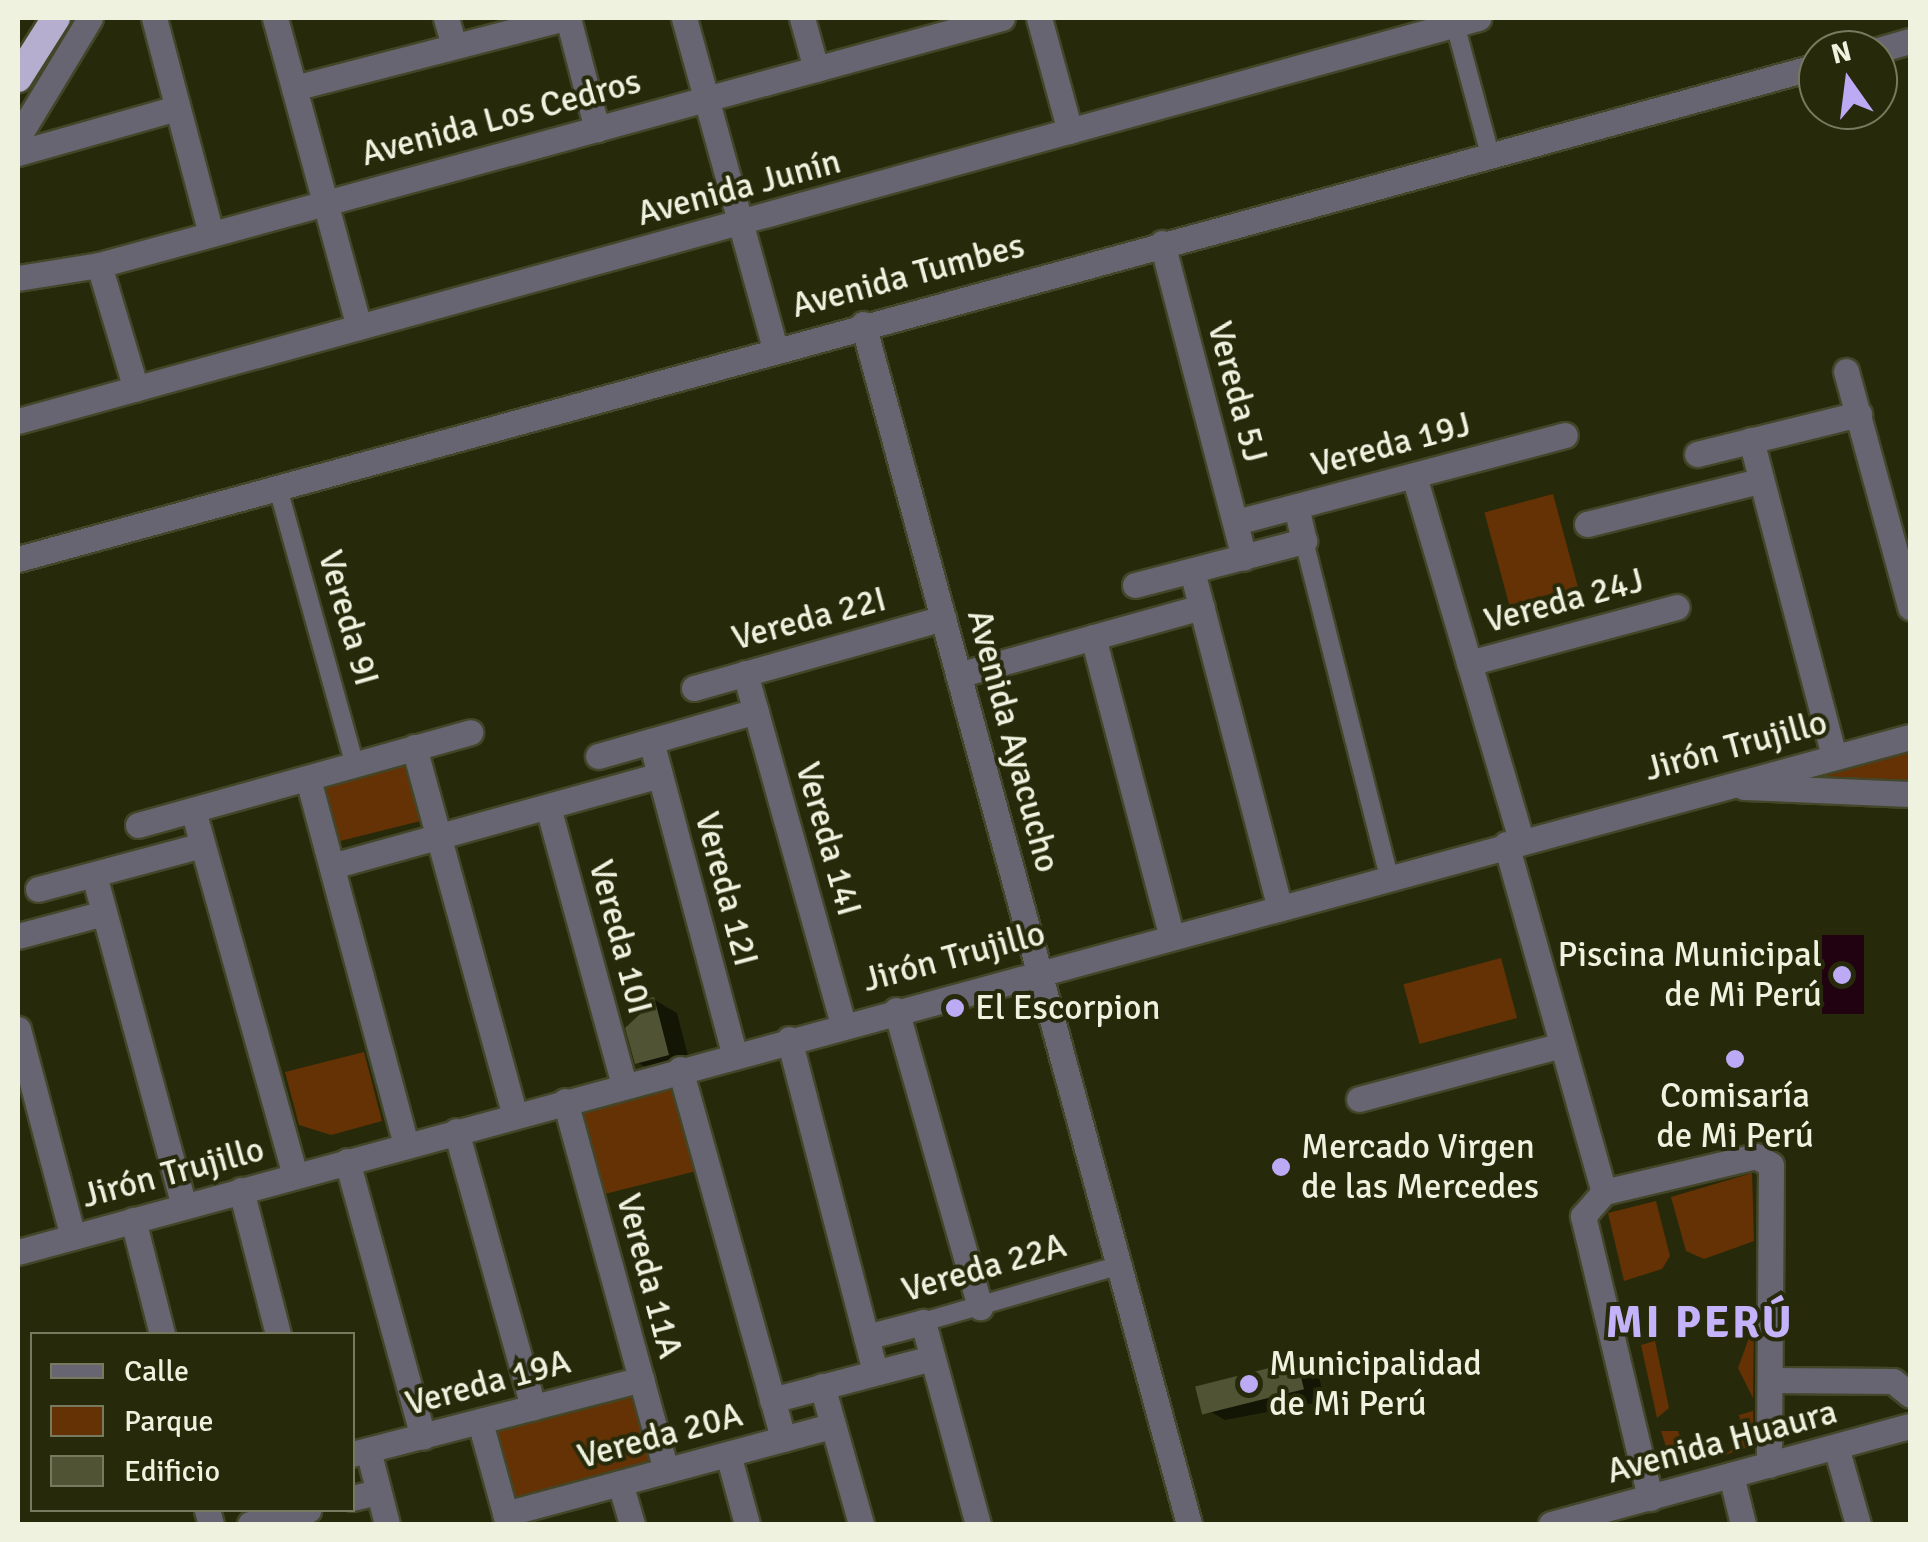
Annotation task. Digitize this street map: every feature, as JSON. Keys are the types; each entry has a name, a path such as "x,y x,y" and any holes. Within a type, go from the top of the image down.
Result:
{"highway":[{"path":"18,78 56,18"}],"street":[{"path":"18,137 90,18"},
{"path":"154,18 211,233"},
{"path":"275,18 359,327"},
{"path":"446,18 454,46"},
{"path":"294,88 567,18 598,128"},
{"path":"684,18 776,348"},
{"path":"802,18 816,69"},
{"name":"Avenida Los Cedros","path":"18,278 100,264 816,69 920,28 1002,18"},
{"path":"1039,18 1070,131"},
{"path":"1462,20 1490,155"},
{"name":"Avenida Junín","path":"18,421 742,224 1462,20"},
{"name":"Avenida Tumbes","path":"18,559 863,324 1798,71"},
{"path":"18,153 178,108"},
{"name":"Vereda 5J","path":"1162,243 1244,558"},
{"path":"100,264 136,389"},
{"name":"Avenida Ayacucho","path":"863,324 1190,1524"},
{"path":"1846,371 1910,606"},
{"path":"1697,454 1859,414"},
{"name":"Vereda 19J","path":"1236,522 1565,435"},
{"path":"1750,440 1834,757"},
{"path":"1414,476 1470,663 1562,1045 1604,1192"},
{"path":"1587,524 1760,481"},
{"name":"Vereda 9I","path":"278,488 355,765"},
{"path":"1296,506 1389,876"},
{"path":"1135,586 1304,541"},
{"path":"1192,570 1279,905"},
{"path":"958,675 1202,607"},
{"name":"Vereda 24J","path":"1470,663 1677,607"},
{"name":"Vereda 22I","path":"694,688 943,618"},
{"path":"1093,637 1171,934"},
{"name":"Vereda 14I","path":"745,673 843,1024"},
{"path":"598,756 756,711"},
{"path":"138,824 470,732"},
{"name":"Jirón Trujillo","path":"18,1252 1171,934 1910,737"},
{"name":"Vereda 12I","path":"651,741 734,1054"},
{"path":"414,747 515,1115"},
{"path":"332,866 660,775"},
{"path":"308,779 406,1145"},
{"path":"1724,785 1910,794"},
{"name":"Vereda 10I","path":"548,807 624,1085"},
{"path":"193,810 294,1176"},
{"path":"38,889 202,845"},
{"path":"94,874 184,1206"},
{"path":"18,936 104,913"},
{"path":"896,1010 980,1307"},
{"path":"18,1029 73,1237"},
{"path":"789,1039 875,1372"},
{"path":"1359,1099 1562,1045"},
{"path":"680,1069 783,1439"},
{"name":"Vereda 11A","path":"565,1101 666,1470"},
{"path":"456,1131 533,1407"},
{"path":"1650,1498 1583,1216 1604,1192 1756,1156 1768,1160 1772,1380 1768,1465"},
{"path":"347,1161 423,1437"},
{"path":"241,1190 277,1332"},
{"path":"132,1220 161,1332"},
{"name":"Vereda 22A","path":"866,1337 1120,1266"},
{"path":"923,1322 978,1524"},
{"path":"772,1400 932,1358"},
{"name":"Vereda 19A","path":"360,1452 642,1380"},
{"path":"1772,1380 1894,1381 1910,1396"},
{"path":"822,1386 860,1524"},
{"path":"480,1422 506,1519"},
{"name":"Vereda 20A","path":"506,1519 620,1483 832,1426"},
{"name":"Avenida Huaura","path":"1552,1524 1623,1515 1650,1498 1910,1426"},
{"path":"1836,1446 1858,1524"},
{"path":"360,1452 387,1524"},
{"path":"728,1454 746,1524"},
{"path":"1730,1476 1744,1524"},
{"path":"620,1483 632,1524"},
{"path":"355,1497 378,1492"},
{"path":"261,1523 301,1512"}],"green space":[{"path":"1553,494 1578,587 1509,605 1484,512"},
{"path":"1910,741 1910,784 1797,782 1797,771"},
{"path":"413,757 428,819 336,842 321,780"},
{"path":"1501,958 1517,1018 1419,1044 1403,984"},
{"path":"364,1052 382,1121 331,1135 299,1125 285,1072"},
{"path":"677,1076 700,1170 593,1197 569,1103"},
{"path":"1752,1173 1754,1241 1704,1259 1686,1251 1671,1197"},
{"path":"1656,1201 1670,1256 1662,1269 1624,1281 1608,1213"},
{"path":"1754,1324 1753,1398 1738,1368"},
{"path":"1655,1341 1669,1408 1657,1418 1641,1345"},
{"path":"637,1386 658,1469 507,1507 487,1423"},
{"path":"1753,1411 1754,1445 1725,1455 1744,1439 1739,1415"},
{"path":"1661,1431 1678,1431 1689,1465 1673,1468"}],"shaded area":[{"name":"Piscina Municipal de Mi Perú","path":"1822,935 1864,935 1864,1014 1822,1014"}],"building":[{"path":"654,997 669,1055 635,1064 625,1028 640,1014 637,1001"},
{"name":"Municipalidad de Mi Perú","path":"1297,1361 1304,1389 1202,1415 1195,1386"}],"place":[{"name":"Piscina Municipal de Mi Perú","path":"1842,975"},
{"name":"El Escorpion","path":"955,1008"},
{"name":"Comisaría de Mi Perú","path":"1735,1059"},
{"name":"Mercado Virgen de las Mercedes","path":"1281,1167"},
{"name":"Municipalidad de Mi Perú","path":"1249,1384"}],"district":[{"name":"MI PERÚ","path":"1700,1323"}]}
